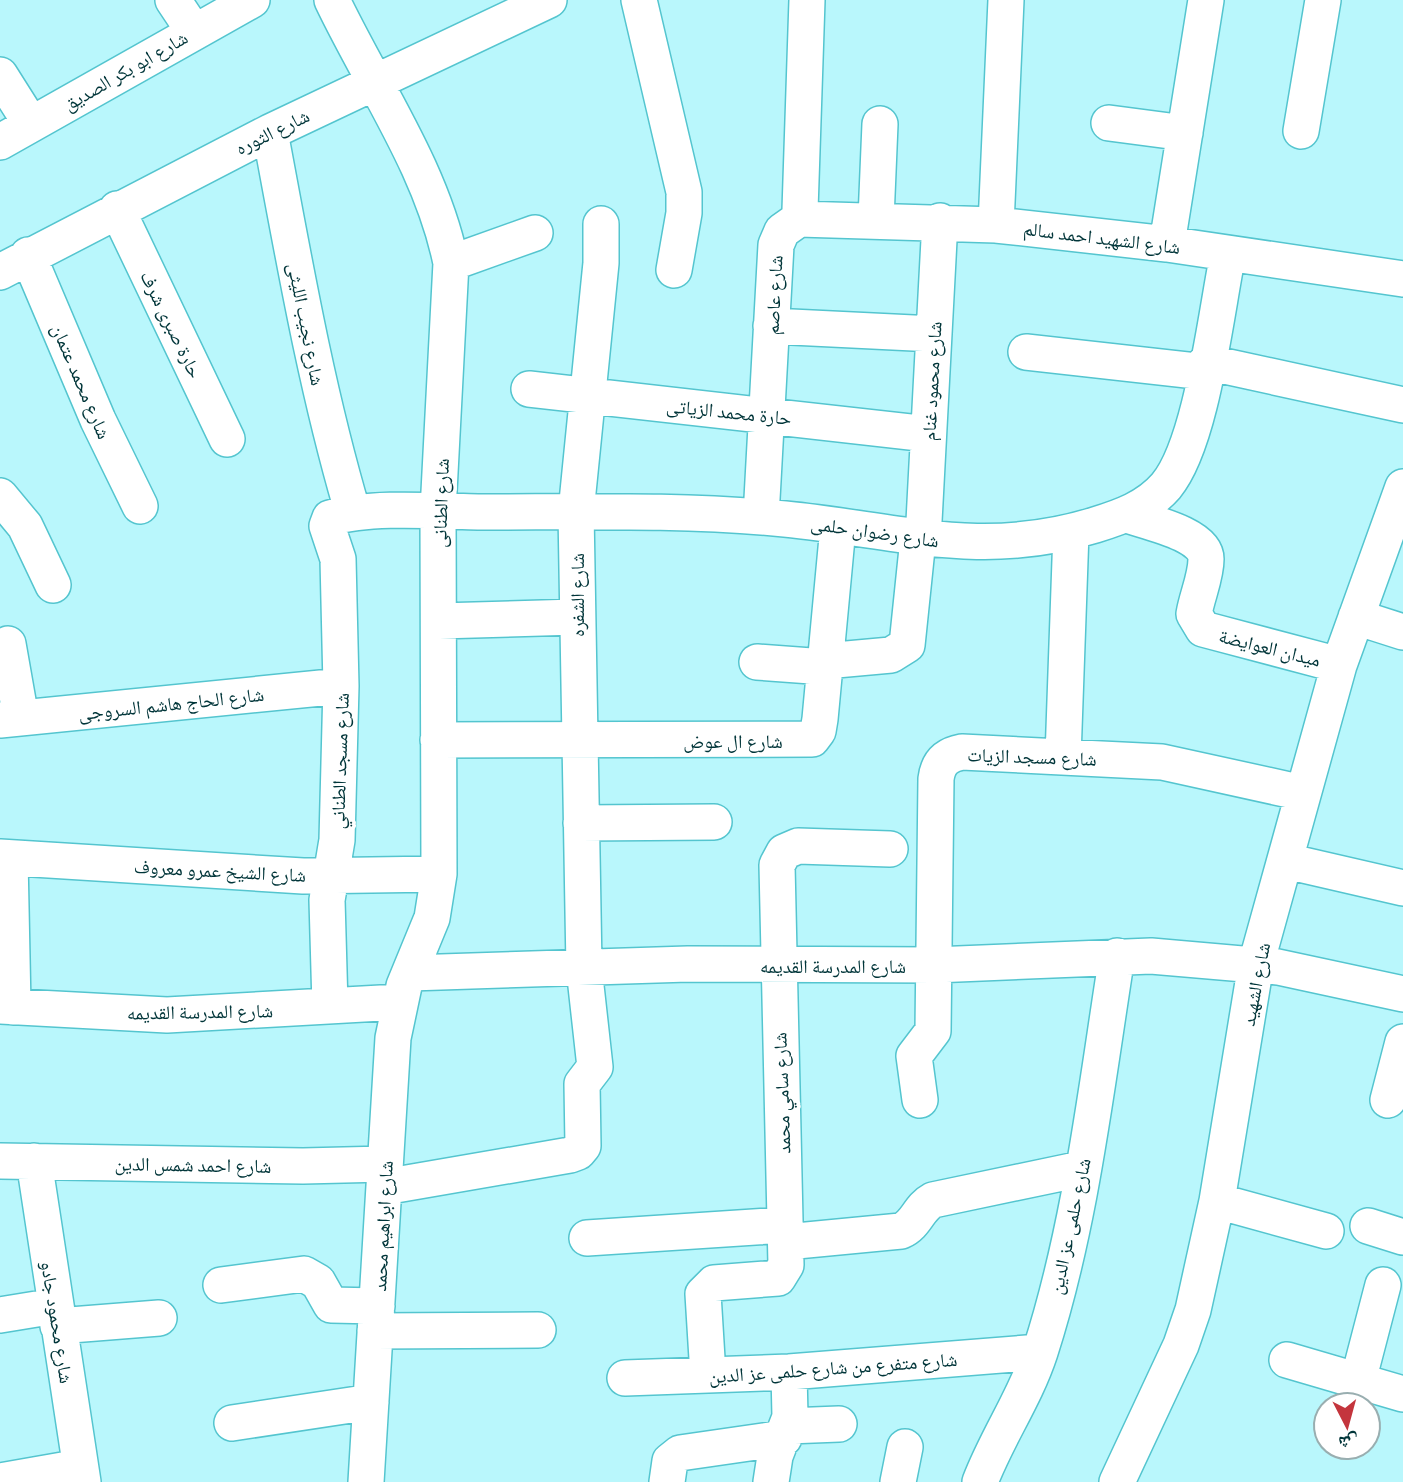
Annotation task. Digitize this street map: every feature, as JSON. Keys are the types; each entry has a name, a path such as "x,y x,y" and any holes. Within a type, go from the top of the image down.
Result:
{"street":[{"path":"173,0 193,30"},
{"name":"شارع ابو بكر الصديق","path":"0,142 193,30 252,0"},
{"name":"شارع الطنانى","path":"332,0 429,189 443,225 451,263 438,511 439,874 429,929 405,987"},
{"name":"شارع الثوره","path":"14,264 270,132 549,0"},
{"path":"639,0 684,192 684,213 674,270"},
{"path":"799,219 807,0"},
{"path":"996,225 1006,0"},
{"path":"1167,244 1206,0"},
{"path":"1301,131 1323,0"},
{"path":"0,75 31,124"},
{"path":"1109,123 1185,133"},
{"path":"876,219 880,124"},
{"name":"شارع نجيب الليثى","path":"270,132 329,429 342,516"},
{"name":"حارة صبرى شرف","path":"117,209 227,439"},
{"name":"شارع الشهيد احمد سالم","path":"799,219 876,219 996,225 1167,244 1403,279"},
{"name":"شارع عاصم","path":"761,517 778,237 799,219"},
{"name":"شارع محمود غنام","path":"825,664 891,655 908,645 920,540 940,221"},
{"name":"شارع الشفره","path":"584,968 576,512 601,263 601,224"},
{"path":"451,263 535,233"},
{"name":"شارع رضوان حلمى","path":"342,516 438,511 761,517 920,540 988,543 1044,539 1071,533 1127,515 1165,487 1178,468 1195,421 1228,254"},
{"name":"شارع محمد عتمان","path":"14,264 98,420 140,506"},
{"path":"771,326 934,334"},
{"path":"1026,352 1205,367 1403,405"},
{"name":"حارة محمد الزياتى","path":"529,389 928,433"},
{"name":"شارع الشهيد","path":"1117,1482 1189,1321 1205,1263 1217,1201 1256,964 1339,665 1403,486"},
{"path":"0,496 25,526 54,585"},
{"name":"ميدان العوايضة","path":"1127,515 1192,538 1202,546 1206,560 1194,614 1203,629 1339,665"},
{"name":"شارع مسجد الطناني","path":"330,1006 326,928 329,876 337,841 341,686 338,559 327,526 342,516"},
{"name":"شارع ال عوض","path":"438,740 812,739 818,731 820,719 838,527"},
{"path":"1063,757 1071,533"},
{"path":"439,621 576,617"},
{"path":"1356,617 1403,632"},
{"path":"8,644 10,719"},
{"path":"757,662 825,664"},
{"name":"شارع الحاج هاشم السروجى","path":"10,719 341,686"},
{"name":"شارع مسجد الزيات","path":"920,1100 914,1056 918,1047 929,1040 933,1031 936,779 940,764 962,752 1178,764 1303,793"},
{"path":"581,823 714,822"},
{"name":"شارع سامي محمد","path":"708,1375 703,1294 707,1287 714,1283 778,1278 786,1265 776,872 784,852 798,846 890,849"},
{"path":"5,857 7,1006"},
{"name":"شارع الشيخ عمرو معروف","path":"5,857 329,876 439,874"},
{"path":"1286,861 1403,888"},
{"name":"شارع المدرسة القديمه","path":"7,1006 167,1015 330,1006 405,987 584,968 777,964 934,965 1117,956 1185,957 1400,983"},
{"name":"شارع حلمى عز الدين","path":"980,1482 1000,1434 1026,1390 1040,1352 1071,1230 1117,956"},
{"name":"شارع احمد شمس الدين","path":"0,1161 303,1166 385,1176 578,1152 584,1143 582,1084 595,1067 584,968"},
{"name":"شارع ابراهيم محمد","path":"366,1482 393,1038 405,987"},
{"path":"1388,1100 1403,1042"},
{"name":"شارع محمود جادو","path":"34,1161 81,1475"},
{"path":"587,1238 901,1231 914,1223 920,1210 933,1200 1081,1169"},
{"path":"1217,1201 1326,1231"},
{"path":"1368,1226 1403,1237"},
{"path":"220,1285 304,1274 318,1282 331,1305 376,1319 538,1330"},
{"path":"1358,1381 1383,1284"},
{"path":"0,1315 159,1318"},
{"name":"شارع متفرع من شارع حلمى عز الدين","path":"625,1378 789,1372 1040,1352"},
{"path":"1287,1360 1403,1394"},
{"path":"771,1482 775,1456 786,1432 789,1372"},
{"path":"232,1423 371,1402"},
{"path":"667,1482 670,1461 680,1453 839,1424"},
{"path":"898,1482 905,1447"},
{"path":"0,1480 81,1475"}]}
